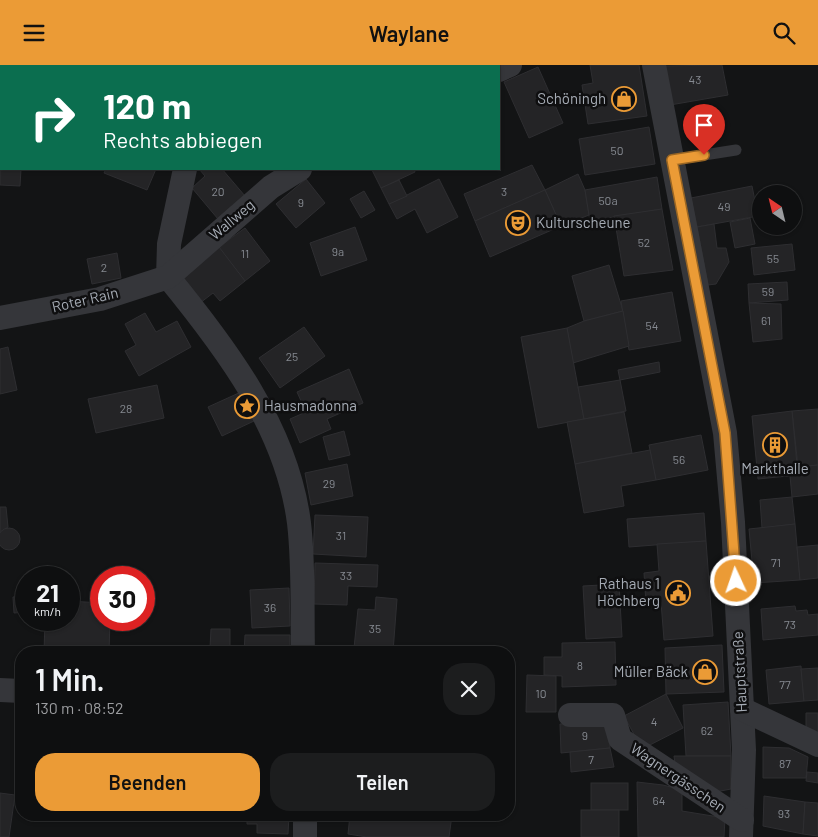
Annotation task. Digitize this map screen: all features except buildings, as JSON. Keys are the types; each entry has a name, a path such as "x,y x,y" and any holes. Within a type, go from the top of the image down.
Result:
{"street":[{"name":"Hauptstraße","path":"654,65 725,433 733,522 744,750 742,829"},
{"path":"185,170 169,244 168,277 212,331 247,383 278,444 293,490 299,524 303,646"},
{"name":"Wallweg","path":"168,277 271,187 298,170"},
{"name":"Roter Rain","path":"0,318 100,299 168,277"},
{"path":"0,691 15,691"},
{"path":"742,709 818,745"},
{"name":"Wagnergässchen","path":"570,715 614,715 620,739 742,829"},
{"path":"305,821 305,837"}],"lane":[{"path":"672,160 736,150"}],"place":[{"name":"Schöningh","path":"624,99"},
{"name":"Kulturscheune","path":"518,223"},
{"name":"Hausmadonna","path":"247,406"},
{"name":"Markthalle","path":"775,445"},
{"name":"Rathaus 1 Höchberg","path":"678,593"},
{"name":"Müller Bäck","path":"705,672"}],"route":[{"path":"704,155 672,160 725,433 731,490 736,581"}]}
